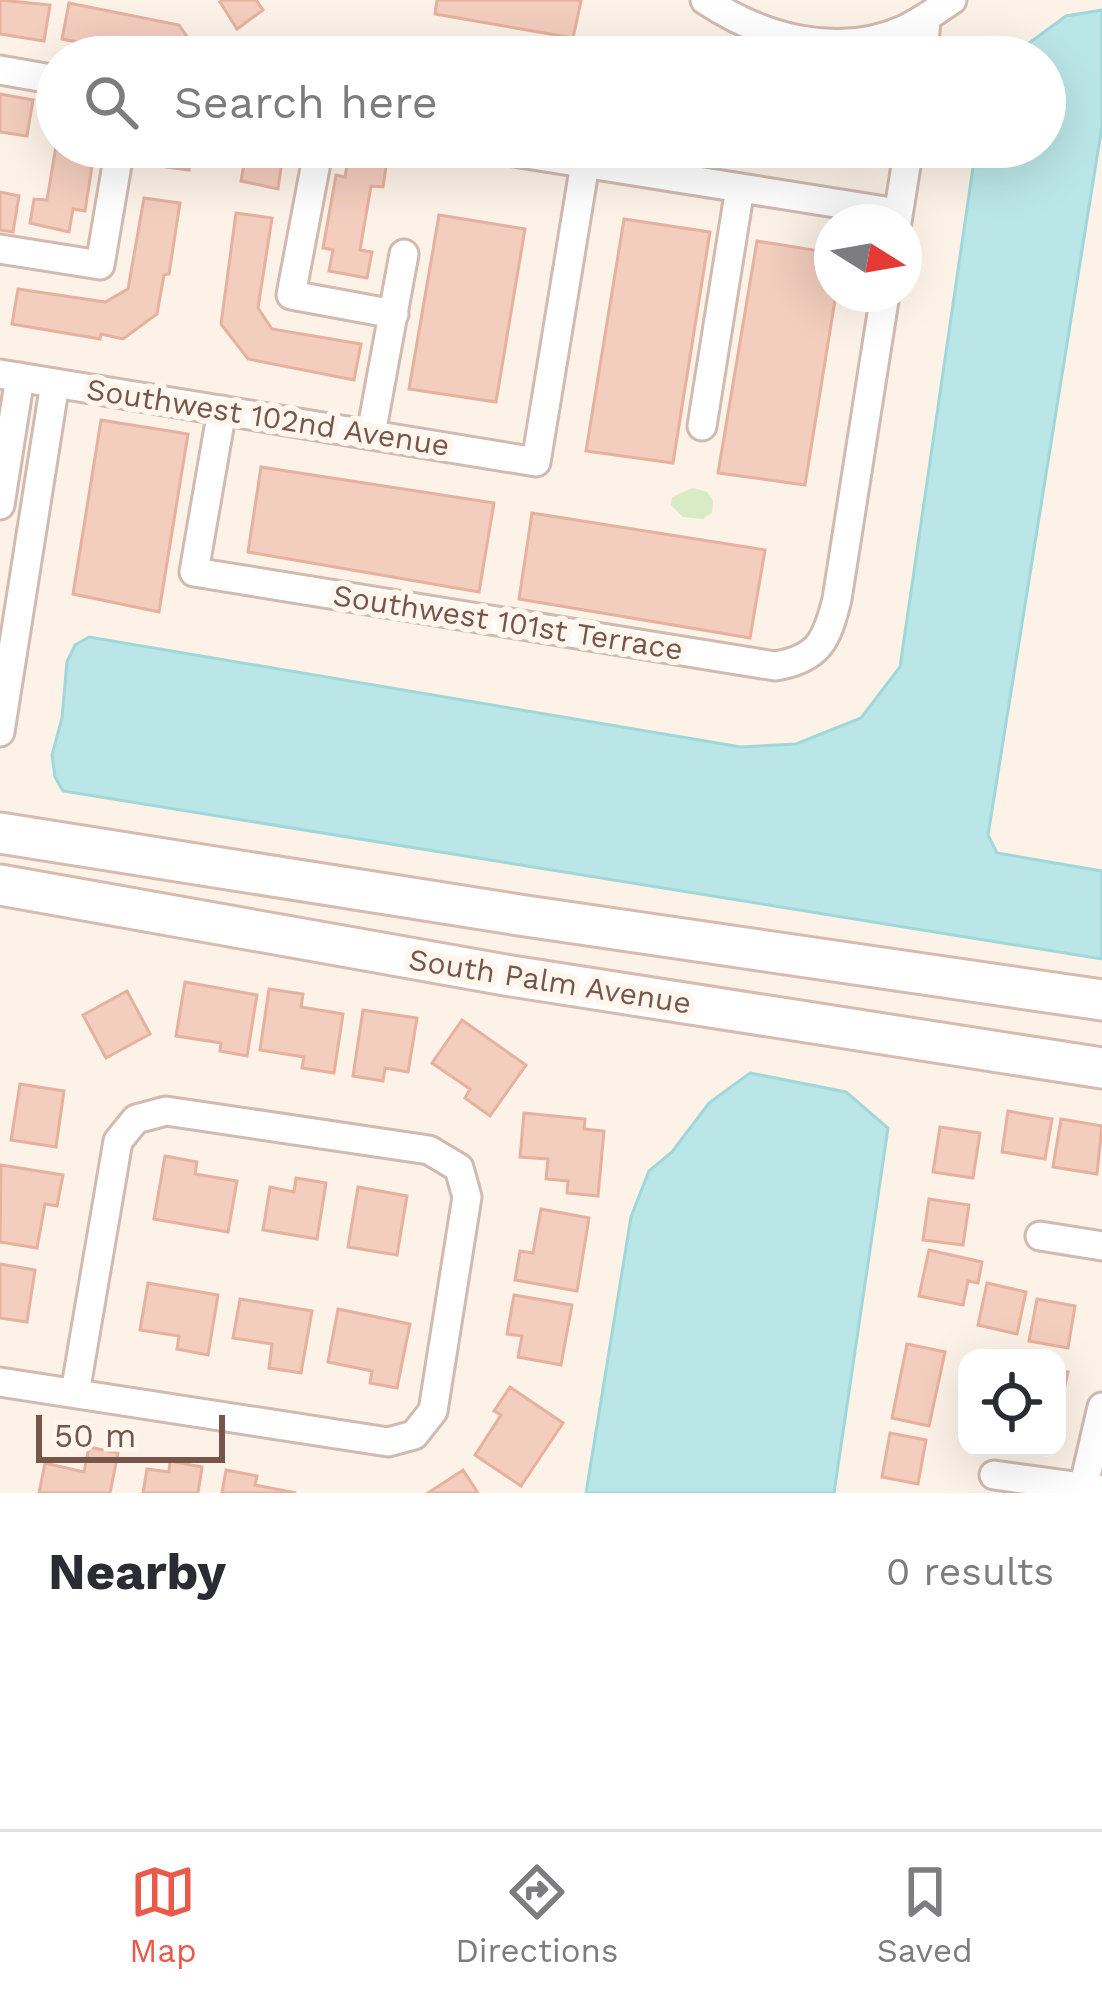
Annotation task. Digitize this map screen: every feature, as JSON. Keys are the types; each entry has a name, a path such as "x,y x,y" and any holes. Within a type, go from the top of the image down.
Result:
{"main road":[{"name":"South Palm Avenue","path":"0,833 1102,1000"},
{"name":"South Palm Avenue","path":"0,885 511,976 1102,1068"}],"street":[{"path":"705,0 778,36"},
{"path":"884,36 926,19 952,0"},
{"path":"925,36 926,19"},
{"path":"0,70 36,76"},
{"path":"0,249 100,265 116,168"},
{"path":"315,168 291,296 394,314"},
{"name":"Southwest 102nd Avenue","path":"10,375 536,462 584,168"},
{"path":"611,168 824,204"},
{"path":"899,204 905,168"},
{"path":"702,426 740,188"},
{"path":"371,434 404,254"},
{"name":"Southwest 101st Terrace","path":"222,410 194,572 775,666 800,662 818,649 830,628 882,312"},
{"path":"0,505 8,457 10,375"},
{"path":"0,732 12,580 42,462 55,382"},
{"path":"8,457 42,462"},
{"path":"0,1382 388,1442 414,1435 434,1411 467,1197 459,1168 429,1150 166,1111 136,1119 118,1141 75,1393"},
{"path":"1040,1236 1102,1246"},
{"path":"994,1475 1089,1490 1102,1407"}],"green space":[{"path":"693,488 707,492 713,501 712,513 703,519 683,517 671,505 672,497"}],"water":[{"path":"1102,10 1102,126 988,835 997,853 1102,871 1102,959 63,791 52,755 62,718 67,662 75,645 89,637 741,747 796,744 861,718 900,667 973,168 1066,168 1066,36 1039,36 1066,16"},
{"path":"750,1073 846,1092 888,1128 834,1493 586,1493 631,1217 649,1171 672,1152 709,1103"}],"building":[{"path":"0,0 50,5 45,36 36,40 0,34"},
{"path":"223,0 256,0 263,10 237,29"},
{"path":"437,0 581,1 573,36 435,14"},
{"path":"69,3 179,25 187,36 63,36"},
{"path":"0,94 33,100 27,136 0,132"},
{"path":"52,168 92,168 85,211 73,209 69,232 30,223 34,199 47,200"},
{"path":"243,168 281,168 278,189 241,181"},
{"path":"347,168 386,168 383,187 371,186 360,250 372,252 367,278 329,271 333,250 323,248 336,175 345,177"},
{"path":"0,192 19,196 13,232 0,230"},
{"path":"144,198 180,203 169,274 164,275 157,314 123,339 12,324 18,289 105,302 128,289"},
{"path":"236,213 272,218 258,308 272,329 361,344 354,380 248,359 221,324"},
{"path":"439,215 525,229 496,402 409,389"},
{"path":"624,219 710,232 673,463 586,451"},
{"path":"757,241 814,250 814,312 833,312 805,485 718,473"},
{"path":"101,420 188,434 159,612 73,594"},
{"path":"261,467 494,503 479,592 248,552"},
{"path":"532,513 765,550 750,638 519,599"},
{"path":"185,982 257,995 247,1056 220,1051 221,1043 176,1036"},
{"path":"269,989 303,994 301,1007 343,1014 334,1073 302,1068 304,1057 260,1050"},
{"path":"127,991 150,1034 106,1058 83,1015"},
{"path":"363,1010 417,1018 408,1072 385,1068 383,1081 353,1076"},
{"path":"462,1020 526,1065 490,1116 465,1098 470,1089 432,1063"},
{"path":"20,1084 64,1091 56,1147 11,1140"},
{"path":"1008,1111 1052,1119 1045,1159 1002,1152"},
{"path":"524,1113 585,1119 584,1129 604,1131 598,1196 567,1193 568,1181 546,1179 548,1159 520,1157"},
{"path":"1061,1119 1102,1126 1097,1174 1053,1167"},
{"path":"940,1127 980,1133 973,1178 933,1172"},
{"path":"165,1156 197,1162 195,1174 237,1181 228,1232 154,1219"},
{"path":"1,1165 63,1175 57,1206 45,1204 37,1248 0,1242"},
{"path":"296,1178 326,1183 317,1239 263,1230 270,1187 294,1192"},
{"path":"358,1187 407,1196 397,1255 348,1247"},
{"path":"929,1199 969,1205 963,1245 923,1240"},
{"path":"541,1209 589,1218 577,1291 515,1280 520,1251 533,1253"},
{"path":"929,1250 982,1262 978,1283 968,1281 963,1305 919,1296"},
{"path":"0,1264 35,1270 27,1322 0,1318"},
{"path":"148,1283 218,1295 208,1355 177,1349 179,1336 140,1330"},
{"path":"987,1283 1026,1292 1017,1334 978,1325"},
{"path":"514,1295 572,1305 561,1365 518,1357 522,1336 507,1334"},
{"path":"240,1299 312,1311 301,1373 269,1368 272,1344 233,1338"},
{"path":"1037,1299 1075,1306 1068,1348 1029,1341"},
{"path":"338,1309 410,1324 397,1388 370,1383 372,1371 328,1362"},
{"path":"907,1344 945,1352 929,1426 892,1418"},
{"path":"510,1387 563,1423 521,1486 475,1455 501,1415 494,1411"},
{"path":"890,1433 926,1440 918,1484 882,1477"},
{"path":"89,1447 118,1453 110,1493 39,1493 45,1463 84,1472"},
{"path":"170,1461 202,1467 198,1493 143,1493 147,1469 169,1472"},
{"path":"226,1470 257,1476 255,1485 296,1493 222,1493"},
{"path":"463,1470 478,1493 428,1493"}]}
